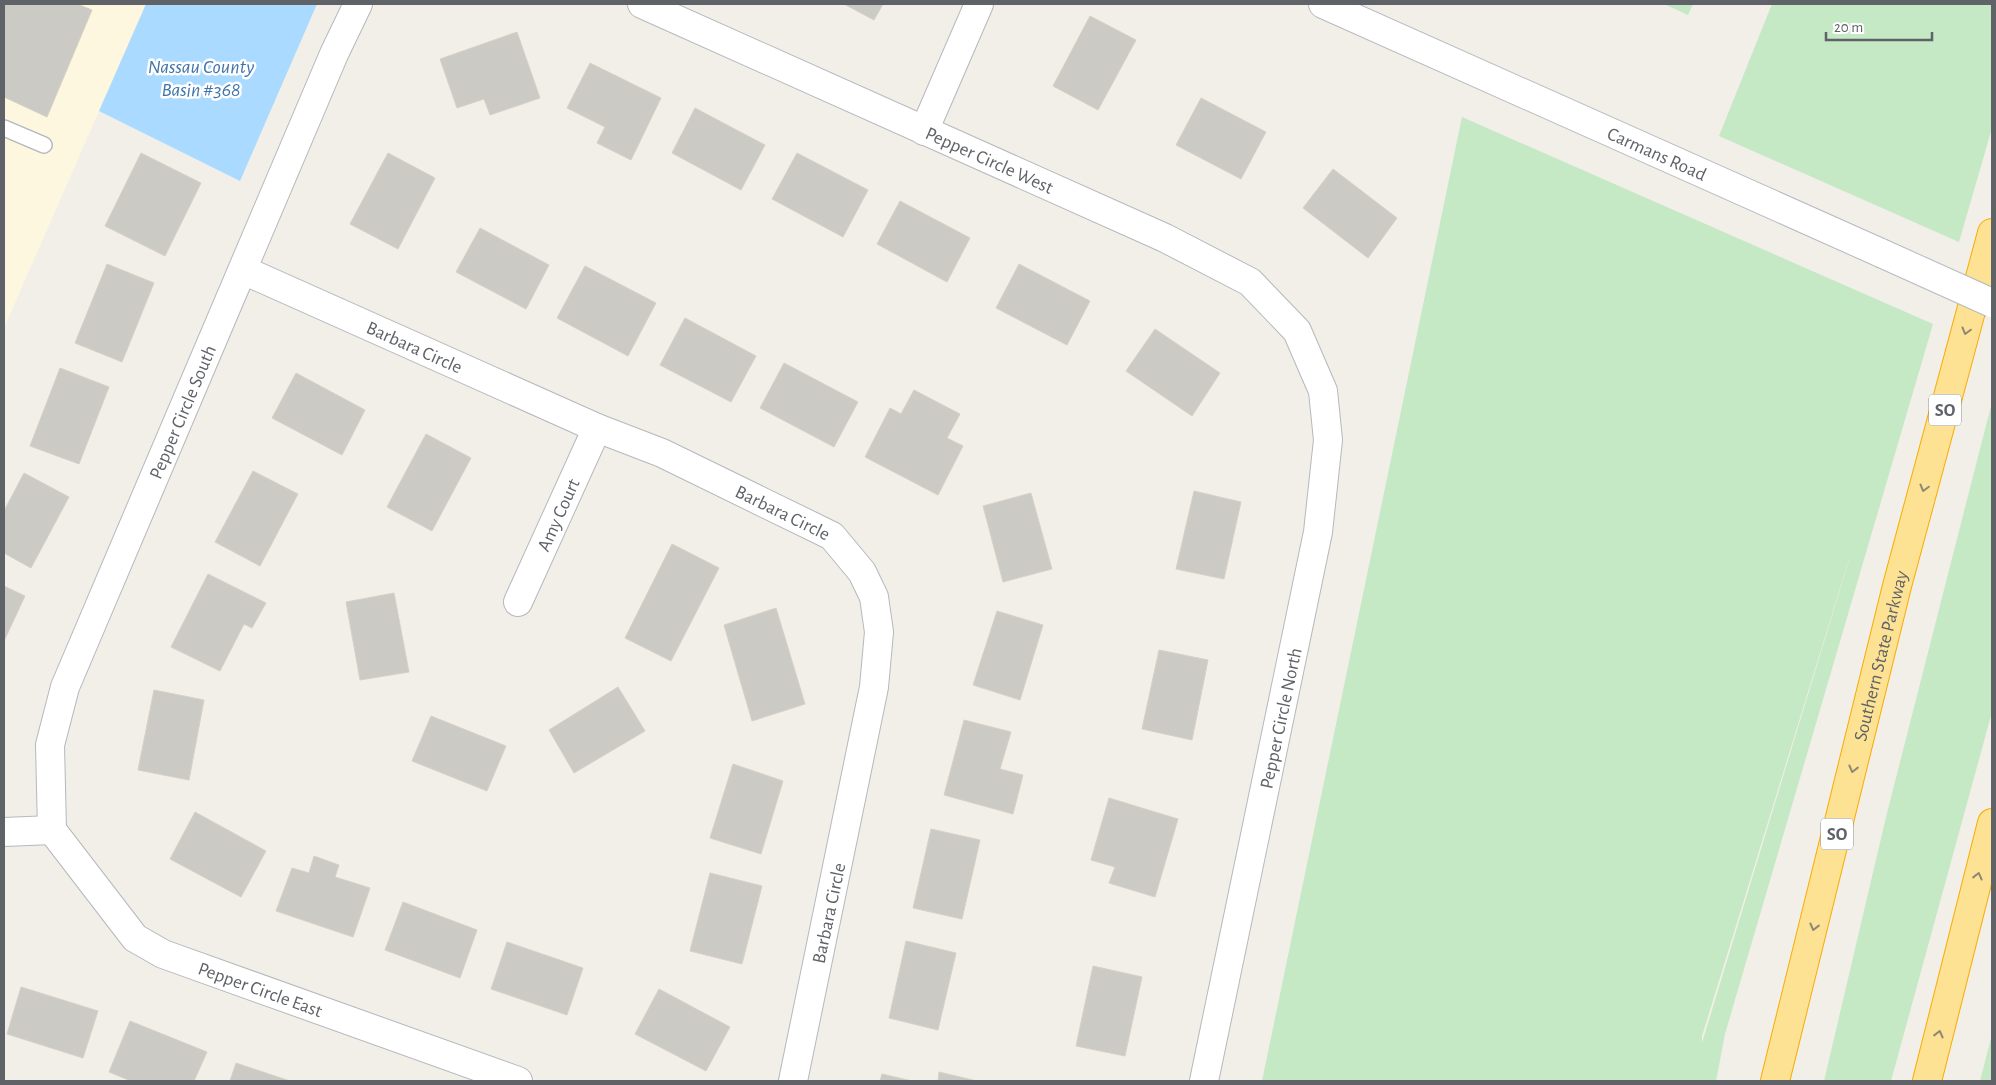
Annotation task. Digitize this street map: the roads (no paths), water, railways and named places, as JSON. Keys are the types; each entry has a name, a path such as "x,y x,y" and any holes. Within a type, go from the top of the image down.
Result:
{"highway":[{"name":"Southern State Parkway","path":"1775,1081 1897,586 1992,233"},
{"path":"1927,1081 1992,823"}],"street":[{"name":"Pepper Circle South","path":"52,830 50,745 65,687 334,54 358,4"},
{"name":"Pepper Circle West","path":"642,4 1165,238 1250,282 1297,331 1308,356"},
{"path":"924,131 979,4"},
{"name":"Carmans Road","path":"1323,4 1992,303"},
{"name":"Barbara Circle","path":"242,270 597,428 662,453 832,536 862,572 874,597 879,632 874,687 793,1081"},
{"name":"Pepper Circle North","path":"1204,1081 1318,532 1328,440 1323,391 1308,356"},
{"name":"Amy Court","path":"518,602 597,428"},
{"path":"4,832 52,830"},
{"name":"Pepper Circle East","path":"52,830 135,938 163,954 518,1081"}],"lane":[{"path":"4,128 44,145"}],"water":[{"name":"Nassau County Basin #368","path":"146,4 317,4 240,181 99,111"}]}
